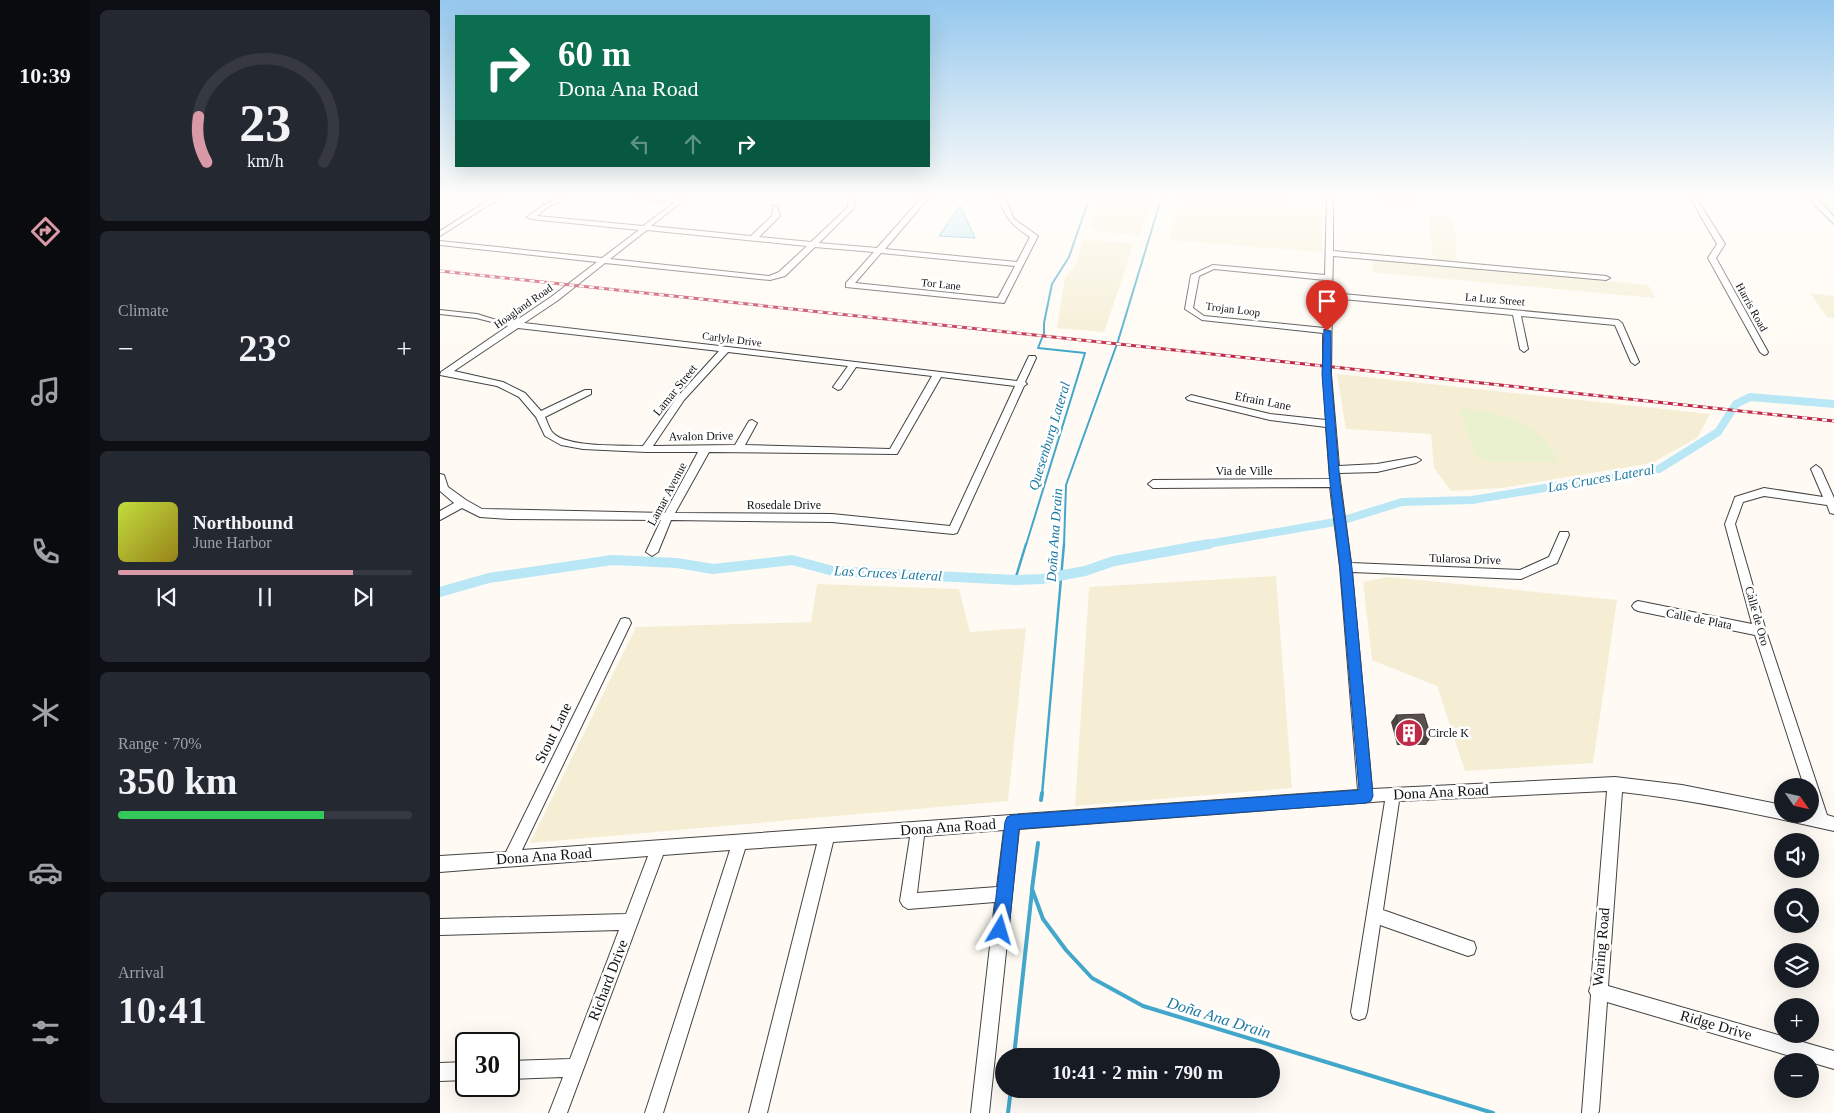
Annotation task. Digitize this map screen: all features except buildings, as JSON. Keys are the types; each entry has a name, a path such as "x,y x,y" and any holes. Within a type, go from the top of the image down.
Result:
{"street":[{"path":"494,248 770,278 782,274 810,248"},
{"name":"Hoagland Road","path":"443,374 516,325 620,248"},
{"path":"851,248 1019,264 1028,248"},
{"path":"879,251 882,248"},
{"path":"1329,248 1327,374 1336,470 1335,483 1346,568 1366,796"},
{"name":"Harris Road","path":"1718,248 1712,258 1764,352"},
{"name":"Tor Lane","path":"879,251 849,285 1000,301 1019,264"},
{"path":"1329,253 1606,278"},
{"name":"Trojan Loop","path":"1327,331 1202,318 1189,309 1195,276 1213,268 1328,278"},
{"name":"La Luz Street","path":"1328,295 1618,323 1635,362"},
{"name":"Carlyle Drive","path":"440,312 476,316 491,322 1022,384"},
{"path":"1516,312 1524,349"},
{"name":"Lamar Street","path":"646,449 681,398 726,349"},
{"name":"Rosedale Drive","path":"440,478 444,489 462,503 480,512 509,515 832,518 954,530 1022,384 1032,358"},
{"path":"838,387 853,365"},
{"name":"Avalon Drive","path":"443,374 500,384 522,395 540,416 548,434 564,443 583,446 646,449 738,448 893,452 938,374"},
{"path":"540,416 588,392"},
{"name":"Efrain Lane","path":"1191,398 1270,417 1331,424"},
{"path":"738,448 752,423"},
{"name":"Lamar Avenue","path":"652,552 668,516 705,449"},
{"path":"1336,470 1377,468 1416,460"},
{"name":"Calle de Oro","path":"1816,469 1832,506"},
{"name":"Via de Ville","path":"1153,484 1335,483"},
{"name":"Calle de Oro","path":"1828,822 1760,631 1730,524 1739,500 1764,492 1832,506"},
{"path":"440,516 462,503"},
{"name":"Tularosa Drive","path":"1346,568 1521,575 1553,560 1564,536"},
{"name":"Calle de Plata","path":"1638,606 1760,631"},
{"name":"Stout Lane","path":"510,858 625,623"},
{"name":"Dona Ana Road","path":"440,864 1393,794 1615,784 1682,792 1774,810"},
{"name":"Waring Road","path":"1590,1111 1597,991 1615,784"},
{"path":"1359,1012 1393,794"},
{"path":"980,1113 1012,822"},
{"path":"918,829 908,900 1005,894"},
{"path":"758,1113 827,835"},
{"path":"654,1113 740,841"},
{"name":"Richard Drive","path":"558,1113 659,847"},
{"path":"1374,915 1468,948"},
{"path":"440,926 630,922"},
{"name":"Ridge Drive","path":"1597,991 1834,1060"},
{"path":"520,1070 575,1068"},
{"path":"440,1072 455,1071"}],"shaded area":[{"path":"1081,248 1132,248 1104,332 1057,328 1065,278 1075,266"},
{"path":"1270,248 1322,248 1322,252"},
{"path":"1432,248 1456,248 1457,260 1441,261 1433,257"},
{"path":"1374,259 1648,285 1655,298 1372,272"},
{"path":"1810,293 1834,296 1834,318 1827,317"},
{"path":"1337,374 1710,414 1697,438 1652,463 1502,488 1451,491 1434,468 1431,434 1346,429"},
{"path":"1276,576 1292,788 1075,806 1089,587"},
{"path":"1388,577 1617,600 1593,763 1465,771 1437,686 1372,660 1363,582"},
{"path":"817,584 959,589 970,632 1026,628 1008,801 530,843 636,627 811,622"}],"green space":[{"path":"1460,409 1504,416 1518,422 1542,438 1559,462 1490,462 1475,456"}],"waterway":[{"name":"Quesenburg Lateral","path":"1044,334 1044,323 1052,284 1069,257 1072,248"},
{"name":"Doña Ana Drain","path":"1064,545 1066,485 1118,341 1146,248"},
{"name":"Quesenburg Lateral","path":"1026,545 1085,353 1038,348 1042,338"},
{"name":"Las Cruces Lateral","path":"1344,520 1402,502 1472,500 1659,469 1718,432 1736,404 1750,397 1834,404"},
{"name":"Las Cruces Lateral","path":"1202,545 1335,522"},
{"name":"Quesenburg Lateral","path":"1015,580 1026,544"},
{"name":"Doña Ana Drain","path":"1042,795 1064,544"},
{"name":"Las Cruces Lateral","path":"440,592 489,578 612,560 677,563 713,569 792,560 833,571 1015,580 1042,579 1085,571 1114,561 1209,544"},
{"name":"Doña Ana Drain","path":"1041,800 1042,793"},
{"name":"Doña Ana Drain","path":"1038,843 1032,889 1043,919 1066,950 1092,978 1143,1006 1493,1113"},
{"path":"1015,1048 1032,891"},
{"path":"1008,1113 1010,1098"}],"railway":[{"path":"440,271 1834,421"}],"place":[{"name":"Circle K","path":"1409,733"}],"route":[{"path":"1000,930 1012,822 1366,796 1346,568 1335,483 1336,470 1327,374 1327,331"}]}
